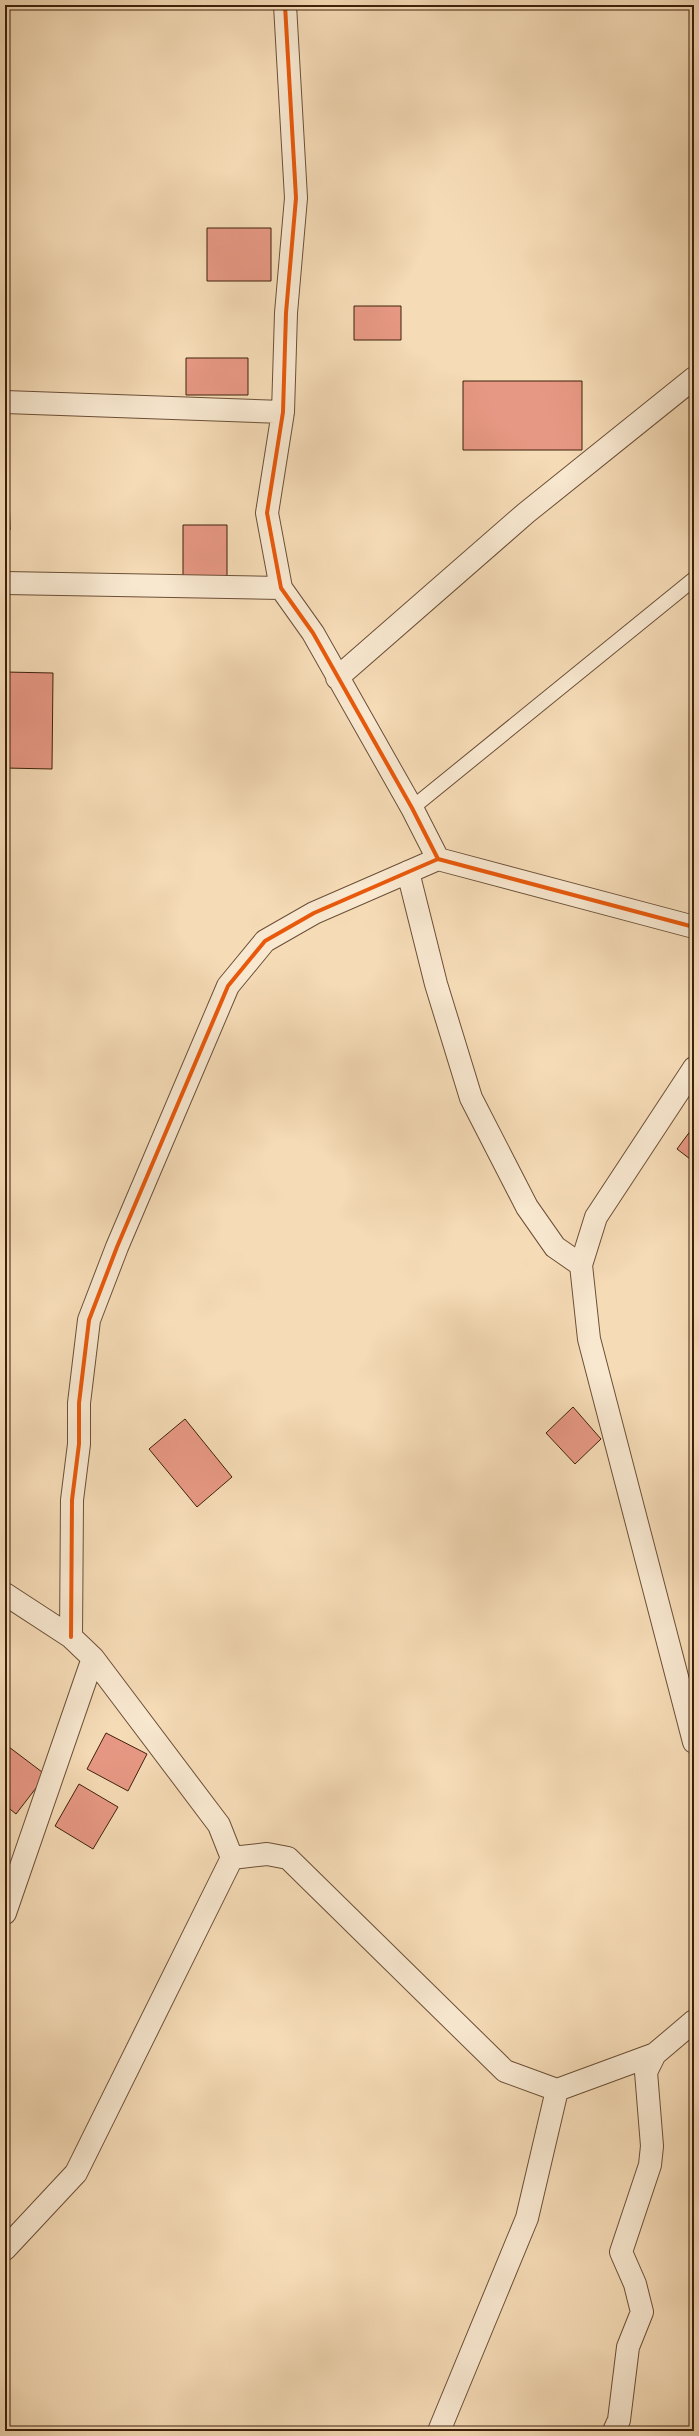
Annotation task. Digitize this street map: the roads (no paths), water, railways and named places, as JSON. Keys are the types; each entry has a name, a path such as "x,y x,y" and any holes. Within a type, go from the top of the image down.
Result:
{"street":[{"path":"285,5 296,198 286,313 283,412 267,513 281,588 312,633 412,808 438,859"},
{"path":"337,678 526,513 694,378"},
{"path":"5,402 283,412"},
{"path":"5,583 281,588"},
{"path":"71,1637 72,1500 79,1444 80,1403 89,1320 120,1240 228,986 265,941 314,913 438,859 694,926"},
{"path":"408,872 436,984 471,1098 527,1207 555,1247 581,1265"},
{"path":"694,1068 596,1217 581,1265 589,1339 694,1742"},
{"path":"5,1594 71,1637 93,1658 219,1825 232,1858 76,2173 5,2249"},
{"path":"5,1913 93,1658"},
{"path":"232,1858 267,1854 288,1858 505,2071 558,2090 655,2054 694,2021"},
{"path":"614,2431 619,2420 628,2347 642,2312 635,2284 621,2252 650,2165 652,2146 646,2072 655,2054"},
{"path":"439,2431 527,2218 558,2090"}],"lane":[{"path":"412,808 694,579"}]}
